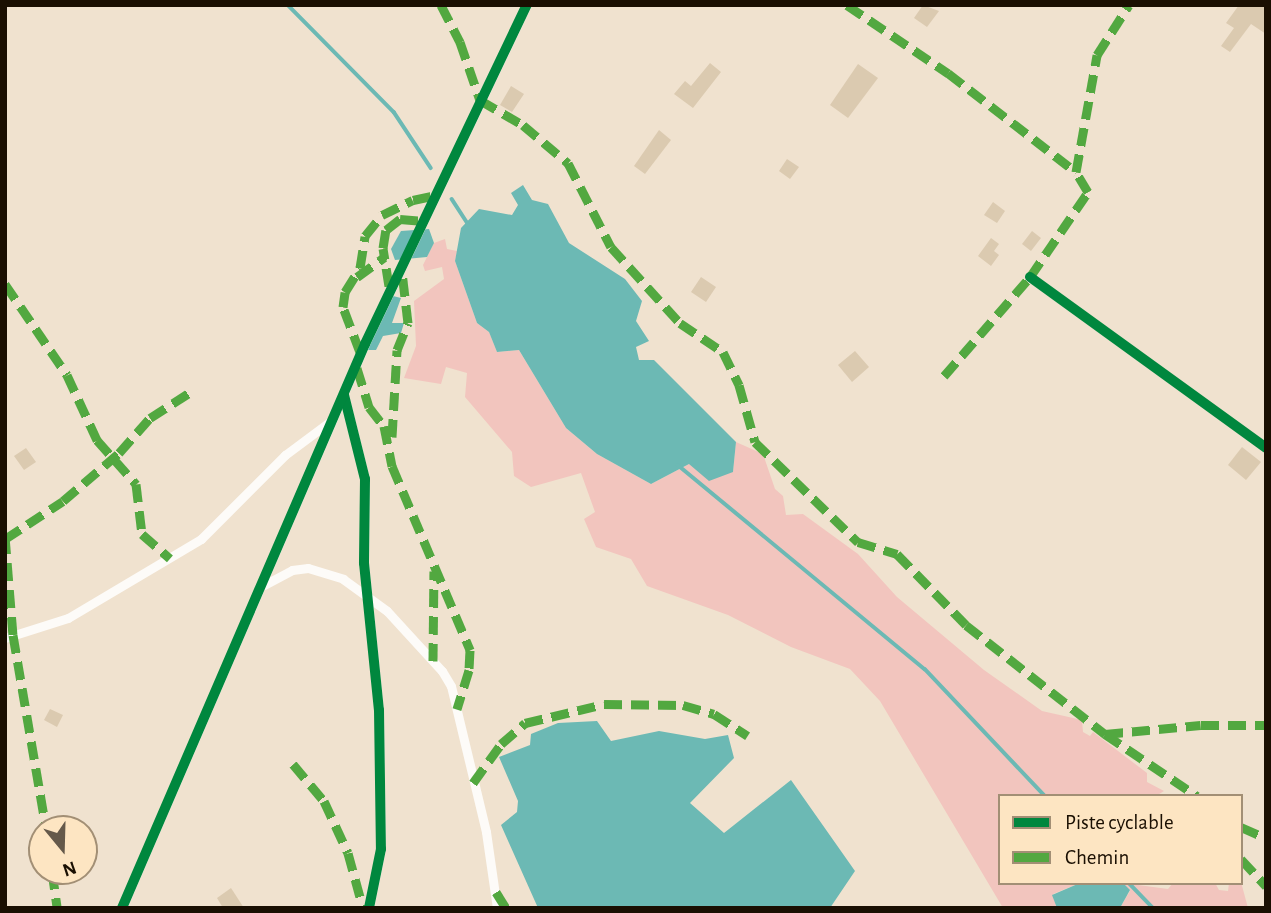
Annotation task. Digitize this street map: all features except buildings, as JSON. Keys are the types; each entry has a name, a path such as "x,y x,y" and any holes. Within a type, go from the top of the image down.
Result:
{"street":[{"path":"122,908 344,395 527,5"},
{"path":"1030,277 1266,449"},
{"path":"344,395 365,479 366,593 379,710 382,825 369,908"},
{"path":"5,638 68,618 201,539 285,455 334,419"},
{"path":"264,585 292,570 308,568 323,570 366,593 451,686 486,832 497,908"}],"shaded area":[{"path":"445,239 447,249 457,251 455,261 477,323 489,332 497,352 519,350 566,428 597,454 651,484 689,464 733,472 736,442 763,454 775,489 783,496 786,515 803,514 858,554 897,597 984,670 1042,711 1082,720 1083,732 1090,736 1093,732 1147,773 1147,782 1164,791 1159,794 998,794 998,885 1075,885 1053,894 1057,908 1003,908 880,701 850,669 791,647 728,615 647,586 631,559 596,547 584,519 595,512 581,473 531,487 514,476 512,452 465,397 467,373 446,367 441,384 404,378 416,346 414,301 444,279 442,267 425,271 423,265 434,243"},
{"path":"1125,885 1168,889 1171,885 1216,885 1219,890 1228,891 1229,885 1242,885 1248,908 1120,908 1130,891"}],"water":[{"path":"523,185 532,200 548,204 569,243 625,279 642,301 636,321 649,341 636,347 639,360 654,360 736,442 733,472 709,481 689,464 651,484 597,454 566,428 519,350 497,352 489,332 477,323 455,261 461,228 479,209 512,215 518,205 511,193"},
{"path":"429,229 434,243 427,257 395,260 391,249 401,231"},
{"path":"393,296 401,298 392,323 404,323 401,333 383,336 376,350 368,350 365,333"},
{"path":"597,721 611,741 659,731 705,739 728,735 734,758 690,803 724,833 791,780 855,871 830,908 538,908 501,825 517,812 518,801 499,757 530,745 531,734 558,723"},
{"path":"1075,885 1125,885 1130,890 1120,908 1057,908 1052,895"}],"waterway":[{"path":"288,5 394,112 431,168"},
{"path":"452,199 468,224"},
{"path":"678,465 925,669 1043,794"},
{"path":"1131,885 1153,908"}],"marked path":[{"path":"441,5 460,42 480,100 523,125 568,163 611,247 680,323 723,352 739,385 755,442 858,542 897,554 966,625 1105,734 1194,794"},
{"path":"847,5 948,73 1076,172"},
{"path":"944,376 1030,277 1088,192 1076,172 1097,55 1129,5"},
{"path":"360,352 343,307 345,292 360,268 365,236 382,215 413,200 436,195"},
{"path":"389,286 383,248 386,230 400,219 424,221"},
{"path":"357,277 385,257"},
{"path":"392,437 397,350 408,323 402,272"},
{"path":"5,284 67,375 97,440 136,484 142,534 170,558"},
{"path":"357,368 369,407 384,426 392,466 470,650 469,670 457,709"},
{"path":"5,539 63,501 119,453 150,418 189,393"},
{"path":"5,536 13,635 44,815"},
{"path":"433,661 434,571"},
{"path":"473,783 501,744 525,723 604,704 683,705 714,714 748,736"},
{"path":"1105,734 1201,725 1266,725"},
{"path":"293,764 324,801 348,853 363,908"},
{"path":"1243,828 1266,838"},
{"path":"1243,861 1266,886"},
{"path":"54,885 57,908"},
{"path":"496,892 506,908"}],"cycle path":[{"path":"122,908 365,344 527,5"},
{"path":"1030,277 1266,448"},
{"path":"344,395 365,479 364,563 379,710 381,849 369,908"}]}
